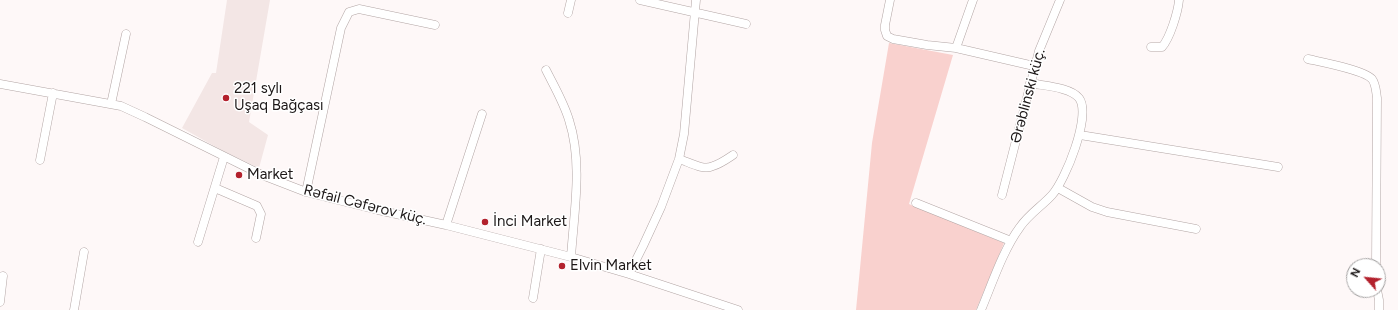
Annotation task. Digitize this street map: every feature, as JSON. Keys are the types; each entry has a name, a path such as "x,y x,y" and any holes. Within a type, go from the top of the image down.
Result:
{"street":[{"path":"568,12 571,0"},
{"path":"640,0 746,24"},
{"path":"629,274 661,207 679,159 684,134 696,0"},
{"path":"890,0 884,25 887,36 893,39 956,48 1034,66"},
{"path":"956,48 973,0"},
{"name":"Ərəblinski küç.","path":"1002,195 1034,66 1045,33 1060,0"},
{"path":"1151,47 1162,47 1166,43 1179,0"},
{"path":"306,192 341,28 349,12 359,9 435,25"},
{"path":"111,104 126,34"},
{"path":"1308,59 1358,72 1372,80 1376,88 1376,258"},
{"path":"546,70 569,120 576,150 576,184 571,257"},
{"path":"981,310 1011,241 1027,218 1052,196 1058,188 1066,172 1080,134 1083,115 1080,99 1068,91 1030,83"},
{"name":"Rəfail Cəfərov küç.","path":"0,84 111,104 145,117 224,157 278,182 306,192 446,225 571,257 629,274 738,310"},
{"path":"40,160 53,93"},
{"path":"446,225 482,114"},
{"path":"1080,134 1278,167"},
{"path":"679,159 704,168 709,168 733,155"},
{"path":"198,242 224,157"},
{"path":"215,188 257,206 261,214 256,238"},
{"path":"1058,188 1092,207 1107,212 1196,229"},
{"path":"916,203 1011,241"},
{"path":"533,298 541,249"},
{"path":"74,310 84,252"},
{"path":"0,302 3,276"},
{"path":"1379,298 1379,310"}],"shaded area":[{"name":"221 sylı Uşaq Bağçası","path":"227,0 270,0 249,122 268,135 259,168 223,151 182,128 212,73 216,73"},
{"path":"889,43 953,55 909,204 1004,243 976,310 856,310 872,143"}],"place":[{"name":"221 sylı Uşaq Bağçası","path":"226,98"},
{"name":"Market","path":"239,175"},
{"name":"İnci Market","path":"485,222"},
{"name":"Elvin Market","path":"562,266"}]}
